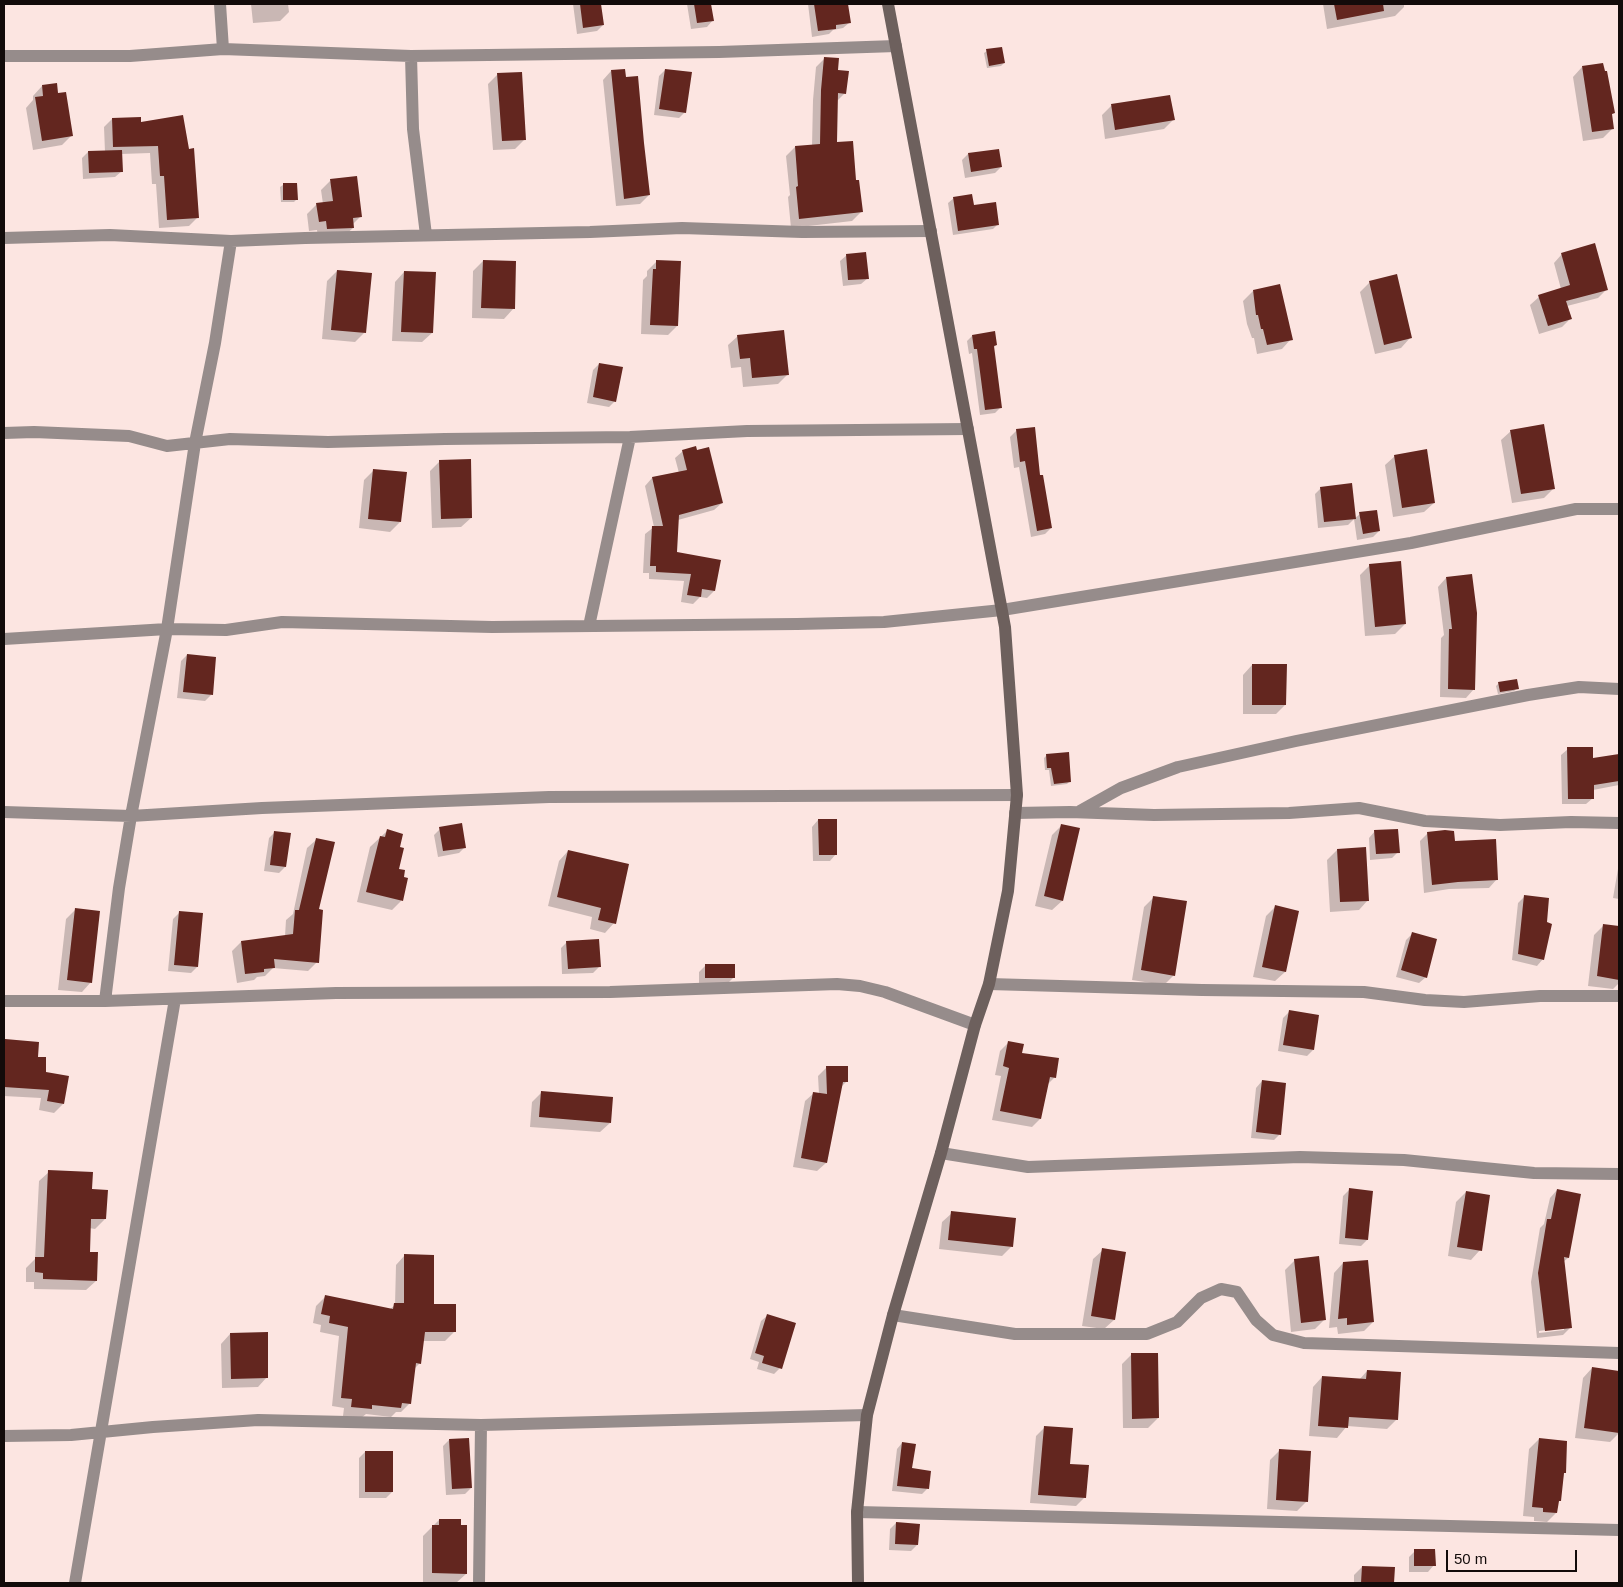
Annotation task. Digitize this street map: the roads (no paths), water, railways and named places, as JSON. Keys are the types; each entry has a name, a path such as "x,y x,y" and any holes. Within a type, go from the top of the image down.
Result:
{"street":[{"path":"220,4 223,49"},
{"path":"858,1583 857,1512 867,1414 892,1315 941,1153 975,1025 989,984 1008,891 1017,795 1002,610 888,4"},
{"path":"4,56 130,56 223,49 411,56 719,52 896,46"},
{"path":"411,56 413,129 426,235"},
{"path":"4,238 110,235 231,241 682,228 802,232 930,231"},
{"path":"105,1001 119,888 167,629 195,444 215,344 231,241"},
{"path":"4,433 34,432 129,436 168,446 230,439 328,442 630,437 747,431 968,429"},
{"path":"589,626 630,437"},
{"path":"4,639 167,629 226,630 282,622 492,627 874,622 1002,610 1411,543 1576,509 1619,509"},
{"path":"1078,812 1121,788 1178,767 1296,741 1528,695 1579,687 1619,689"},
{"path":"4,812 131,816 262,808 549,797 1017,795"},
{"path":"1015,813 1289,813 1359,808 1425,821 1453,823 1500,825 1571,822 1619,823"},
{"path":"4,1001 105,1001 336,992 610,992 837,984 860,986 885,992 975,1025"},
{"path":"989,984 1364,992 1425,1000 1464,1002 1540,996 1619,996"},
{"path":"75,1583 175,999"},
{"path":"941,1153 1028,1167 1300,1157 1404,1160 1534,1173 1619,1174"},
{"path":"892,1315 1015,1334 1147,1334 1177,1322 1201,1298 1221,1289 1237,1292 1256,1320 1273,1334 1304,1343 1619,1353"},
{"path":"4,1436 72,1436 153,1427 258,1420 481,1425 867,1414"},
{"path":"478,1583 481,1425"},
{"path":"857,1512 1619,1530"}]}
